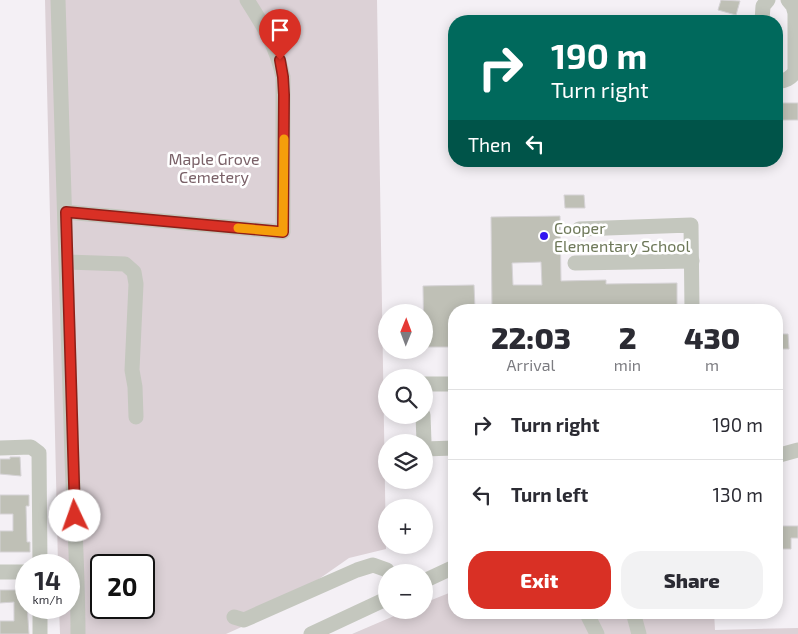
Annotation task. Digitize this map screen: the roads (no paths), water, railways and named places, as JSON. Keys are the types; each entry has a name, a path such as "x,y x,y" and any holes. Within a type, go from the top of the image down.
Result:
{"street":[{"path":"58,0 66,212 72,459 78,574 78,634"},
{"path":"66,212 283,232 283,77 280,60 273,43 247,0"},
{"path":"762,15 763,6 768,0"},
{"path":"783,81 794,74 797,62 795,13 793,6 788,0"},
{"path":"579,228 691,225 692,304"},
{"path":"575,263 692,261"},
{"path":"67,262 125,264 134,272 136,284 132,370 135,387 136,417"},
{"path":"433,384 448,384"},
{"path":"0,448 31,447 40,453 40,554"},
{"path":"433,449 448,448"},
{"path":"783,454 798,450"},
{"path":"234,617 244,620 365,567 372,565 378,567"},
{"path":"433,577 448,570"},
{"path":"0,572 15,572"},
{"path":"311,634 378,603"},
{"path":"40,619 40,634"},
{"path":"590,619 597,634"},
{"path":"635,619 639,634"}],"place":[{"name":"Cooper Elementary School","path":"544,236"}],"park label":[{"name":"Maple Grove Cemetery","path":"214,167"}]}
